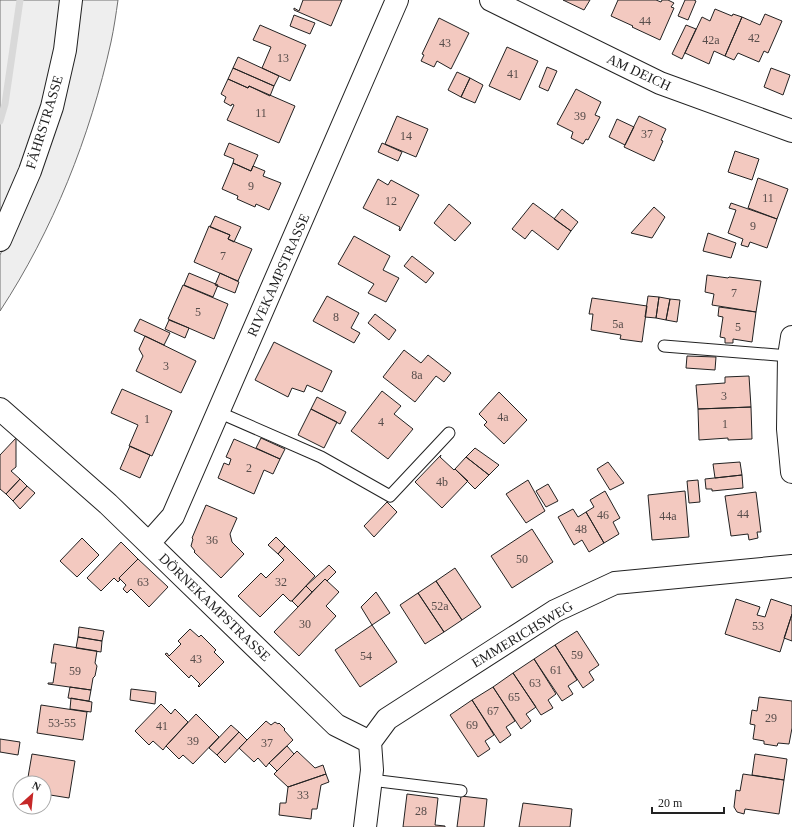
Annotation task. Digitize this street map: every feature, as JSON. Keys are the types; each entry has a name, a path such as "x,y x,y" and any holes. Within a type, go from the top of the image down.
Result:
{"street":[{"name":"FÄHRSTRASSE","path":"0,240 30,171 52,107 65,50 71,0"},
{"name":"RIVEKAMPSTRASSE","path":"149,543 173,516 397,0"},
{"name":"AM DEICH","path":"491,0 660,84 792,131"},
{"path":"791,347 788,429 792,472"},
{"name":"DÖRNEKAMPSTRASSE","path":"0,409 108,504 336,725 370,742"},
{"name":"EMMERICHSWEG","path":"370,742 387,719 393,715 555,612 615,583 792,566"},
{"path":"365,827 372,770 370,742"}],"lane":[{"path":"664,346 791,347"},
{"path":"218,412 321,457 390,496 449,433"},
{"path":"371,780 460,791"}],"shaded area":[{"path":"0,0 65,0 53,75 0,223"},
{"path":"76,0 118,0 112,37 102,78 81,148 68,182 37,248 0,311 0,255 25,200"}],"building":[{"path":"303,0 342,0 331,26 294,10 294,8 299,11"},
{"path":"563,0 590,0 584,10"},
{"path":"618,0 656,0 661,2 662,0 668,0 674,3 671,7 674,8 660,40 611,16"},
{"path":"685,0 696,1 688,20 678,16"},
{"path":"715,9 732,16 733,14 742,17 725,56 714,51 709,64 685,53 702,17 710,21"},
{"path":"765,14 782,21 768,53 764,51 759,62 738,53 734,60 725,56 742,17 760,25"},
{"path":"294,15 315,23 310,34 290,26"},
{"path":"439,18 469,33 451,69 437,61 434,67 421,61 424,55 422,54"},
{"path":"260,25 306,45 290,81 262,68 271,47 253,40"},
{"path":"686,25 696,29 682,59 672,54"},
{"path":"507,47 538,61 520,100 489,86"},
{"path":"238,57 279,76 274,86 233,68"},
{"path":"547,67 557,71 548,91 539,87"},
{"path":"233,68 274,86 270,96 249,86 248,88 228,79"},
{"path":"771,68 790,75 783,95 764,87"},
{"path":"457,72 470,78 461,97 448,90"},
{"path":"470,78 483,85 475,103 461,97"},
{"path":"228,79 248,88 249,86 295,106 279,143 227,120 234,105 232,104 231,106 224,102 226,97 221,94"},
{"path":"576,89 601,102 595,115 600,117 588,140 586,139 583,144 571,138 573,132 557,124"},
{"path":"397,116 428,129 416,157 385,144"},
{"path":"639,116 666,129 661,140 663,141 654,161 624,147"},
{"path":"617,119 634,127 625,145 609,137"},
{"path":"229,143 258,155 251,171 233,163 234,159 224,155"},
{"path":"382,143 402,152 398,161 378,152"},
{"path":"735,151 759,159 752,180 728,172"},
{"path":"233,163 251,171 253,166 265,171 263,176 281,183 269,210 256,204 255,207 237,199 238,196 222,189"},
{"path":"758,178 788,189 777,219 748,208"},
{"path":"378,179 388,185 391,180 419,195 400,231 400,227 363,208"},
{"path":"533,203 571,231 558,250 532,230 525,239 512,229"},
{"path":"731,203 777,219 767,248 750,242 748,247 741,245 743,239 728,233 736,210 729,208"},
{"path":"449,204 471,223 455,241 434,223"},
{"path":"654,207 665,217 652,238 631,233"},
{"path":"562,209 578,222 571,231 554,219"},
{"path":"215,216 241,227 234,242 228,239 230,235 210,227"},
{"path":"209,226 230,235 228,239 252,249 238,281 194,262"},
{"path":"708,233 736,243 731,258 703,251"},
{"path":"354,236 390,256 383,270 399,278 386,302 368,293 374,284 338,264"},
{"path":"412,256 434,273 426,283 404,266"},
{"path":"189,273 218,285 213,297 184,285"},
{"path":"220,273 239,282 235,293 215,285"},
{"path":"707,275 761,281 756,312 712,305 714,294 705,292"},
{"path":"183,285 228,304 214,339 168,319"},
{"path":"327,296 359,313 351,328 360,333 354,343 313,321"},
{"path":"648,296 659,297 656,318 645,317"},
{"path":"659,297 670,299 666,320 656,318"},
{"path":"592,298 647,306 642,342 620,339 621,335 591,330 593,314 589,314"},
{"path":"670,299 680,300 677,322 666,320"},
{"path":"719,307 756,312 752,342 733,339 733,343 725,343 725,338 720,337 723,317 718,316"},
{"path":"375,314 396,330 389,340 368,323"},
{"path":"140,319 170,333 164,345 134,331"},
{"path":"169,320 189,328 185,338 165,329"},
{"path":"145,336 196,361 181,393 136,371 143,356 139,349"},
{"path":"274,342 332,371 322,392 307,385 304,392 292,388 288,397 255,380"},
{"path":"404,350 421,363 428,355 451,373 444,382 436,376 415,402 383,377"},
{"path":"687,356 716,357 715,370 686,368"},
{"path":"749,376 751,407 698,409 696,385 725,383 725,377"},
{"path":"122,389 172,411 152,456 129,446 138,425 111,413"},
{"path":"382,391 401,406 394,414 413,429 388,459 351,431"},
{"path":"499,392 527,420 504,444 484,425 487,422 479,414"},
{"path":"317,397 346,412 340,424 311,409"},
{"path":"751,407 752,439 728,440 728,438 699,440 698,409"},
{"path":"311,409 337,422 324,448 298,435"},
{"path":"16,438 16,467 11,471 20,479 6,494 0,489 0,455"},
{"path":"261,438 285,449 280,459 256,448"},
{"path":"234,439 280,459 273,474 264,470 254,494 218,478 224,463 229,465 231,459 226,457"},
{"path":"130,446 150,455 140,478 120,469"},
{"path":"475,448 499,465 489,475 466,457"},
{"path":"441,455 440,457 468,481 442,508 415,482"},
{"path":"466,457 489,475 475,489 455,469"},
{"path":"608,462 624,483 610,490 597,469"},
{"path":"740,462 742,475 715,478 713,464"},
{"path":"742,475 743,488 712,491 712,489 706,489 705,479"},
{"path":"20,479 27,486 13,501 6,494"},
{"path":"528,480 545,511 526,523 506,494"},
{"path":"698,480 700,502 689,503 687,481"},
{"path":"548,484 558,501 546,507 536,491"},
{"path":"27,486 35,493 20,509 13,501"},
{"path":"605,491 620,518 613,522 619,534 604,543 586,512 594,507 590,500"},
{"path":"685,491 689,537 652,540 648,495"},
{"path":"756,492 761,532 757,532 758,538 749,540 748,534 731,536 725,496"},
{"path":"387,502 397,512 374,537 364,526"},
{"path":"206,505 237,518 230,534 232,542 244,554 221,578 194,552 195,551 191,546 192,538"},
{"path":"573,509 578,517 586,512 604,543 589,552 582,540 574,545 558,517"},
{"path":"532,529 553,562 512,588 491,556"},
{"path":"276,537 285,546 278,554 268,545"},
{"path":"82,538 99,555 77,577 60,561"},
{"path":"121,542 138,559 119,578 120,580 118,582 114,578 101,591 87,578"},
{"path":"285,546 315,576 292,601 290,601 283,594 260,617 238,596 261,573 266,578 284,560 278,554"},
{"path":"138,559 168,587 149,607 131,589 127,593 123,589 126,585 119,578"},
{"path":"329,565 336,572 327,581 325,579 312,592 306,586"},
{"path":"455,568 481,607 462,620 436,581"},
{"path":"325,579 339,592 326,606 336,616 299,656 274,632"},
{"path":"436,581 462,620 444,632 418,593"},
{"path":"306,586 312,592 298,607 292,601"},
{"path":"376,592 390,613 372,625 361,607"},
{"path":"418,593 444,632 425,644 400,605"},
{"path":"736,599 760,607 757,615 765,617 771,599 792,606 792,614 780,652 725,634"},
{"path":"792,614 792,641 784,638"},
{"path":"372,625 397,662 360,687 335,650"},
{"path":"79,627 104,631 102,641 78,637"},
{"path":"190,629 199,637 201,635 216,650 214,652 224,662 199,687 198,686 200,684 191,675 189,678 165,654 167,653 169,656 181,644 178,641"},
{"path":"577,631 599,665 589,672 594,680 583,688 555,645"},
{"path":"78,637 102,641 101,652 76,648"},
{"path":"54,644 97,651 95,663 97,666 91,690 48,684 53,683 56,663 51,663"},
{"path":"555,645 577,680 568,686 573,694 562,701 534,659"},
{"path":"534,659 556,694 548,700 553,708 541,715 513,673"},
{"path":"513,673 536,707 526,714 531,721 521,729 493,687"},
{"path":"70,687 91,690 89,701 68,698"},
{"path":"493,687 515,721 506,727 511,735 500,743 472,700"},
{"path":"131,689 156,692 155,704 130,700"},
{"path":"759,697 792,701 792,728 789,744 778,743 777,746 764,744 764,741 753,739 755,725 750,724 752,710 757,711"},
{"path":"71,698 92,702 91,712 70,709"},
{"path":"472,700 494,735 485,741 490,749 478,757 450,715"},
{"path":"161,704 171,714 175,709 188,722 163,750 153,741 149,745 135,731"},
{"path":"41,705 87,712 83,740 37,733"},
{"path":"196,714 219,737 193,764 183,755 179,759 166,746"},
{"path":"266,721 271,725 275,722 278,724 279,723 293,740 266,767 258,758 254,762 239,748"},
{"path":"231,725 239,732 217,755 209,748"},
{"path":"239,732 247,740 225,763 217,755"},
{"path":"0,739 20,742 18,755 0,752"},
{"path":"287,746 294,754 277,771 269,763"},
{"path":"297,751 315,768 323,765 326,774 288,787 274,774"},
{"path":"32,754 75,761 69,798 52,795 52,775 28,775"},
{"path":"755,754 787,759 784,780 752,775"},
{"path":"326,774 329,782 321,785 317,809 312,809 311,819 279,815 280,803 286,803 288,787"},
{"path":"743,774 784,780 779,814 745,809 744,814 737,812 734,807 736,790 740,791"},
{"path":"407,794 438,798 435,825 445,827 403,827"},
{"path":"461,796 487,799 484,827 457,827"},
{"path":"523,803 572,809 570,827 519,827"}],"waterway":[{"path":"0,121 5,104 20,0"}]}
